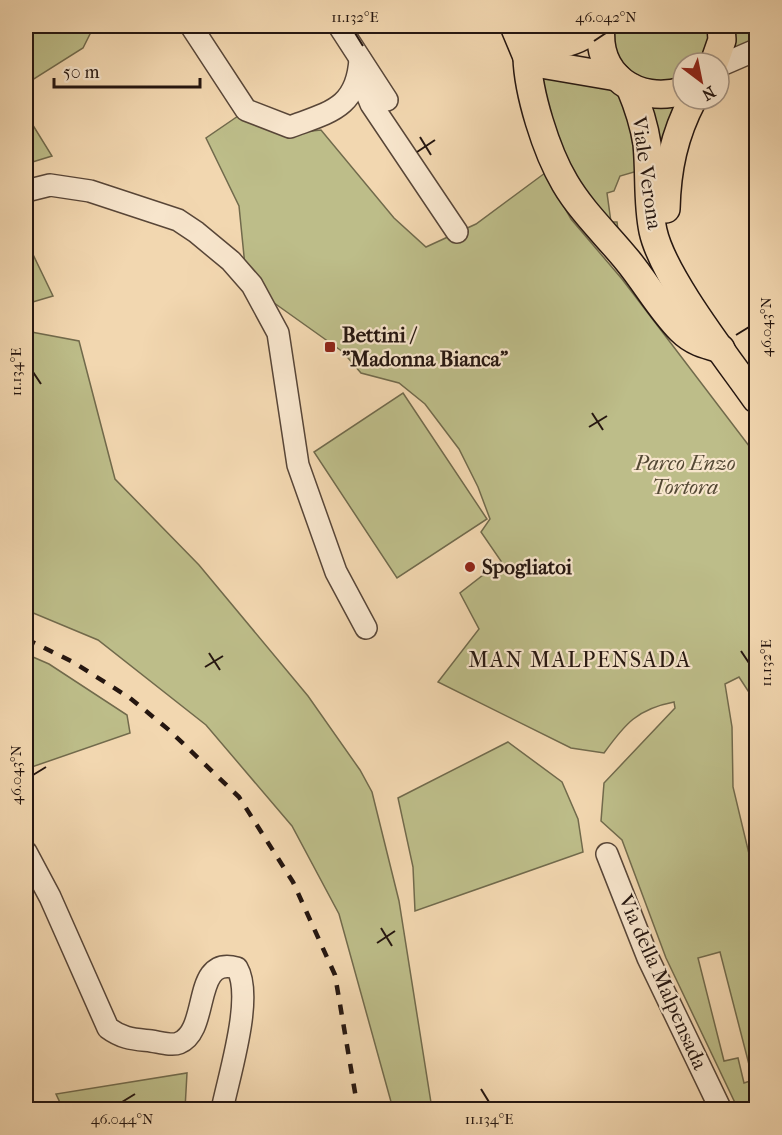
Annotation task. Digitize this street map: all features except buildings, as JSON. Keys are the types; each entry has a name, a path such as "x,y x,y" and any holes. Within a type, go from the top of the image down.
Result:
{"main road":[{"path":"515,28 527,40 550,45 570,42 596,26"},
{"name":"Viale Verona","path":"601,26 602,50 641,115 647,145 653,231 662,255 721,350 756,399"},
{"path":"718,51 722,40 721,26"},
{"path":"515,28 527,57 527,73 544,134 564,181 582,208 628,260 681,330 698,344 721,350"},
{"path":"527,57 547,67 623,82 648,94 671,94"},
{"name":"Viale Verona","path":"682,289 666,224 667,176 679,126 687,111"}],"street":[{"path":"191,26 246,110 290,127 338,109 352,93 360,67"},
{"path":"339,26 360,67 370,104 457,232"},
{"path":"731,61 756,50"},
{"path":"360,67 387,100"},
{"path":"26,191 50,185 90,191 178,220 231,261 252,285 278,333 298,465 336,572 366,628"},
{"path":"26,852 50,897 108,1028 122,1038 177,1044 189,1036 198,1023 201,993 209,977 218,969 230,966 237,968 243,977 244,1001 222,1110"},
{"name":"Via della Malpensada","path":"607,854 648,958 721,1110"}],"green space":[{"path":"26,26 94,26 83,48 26,84"},
{"path":"614,26 709,26 709,43 705,51 671,51 671,82 665,84 634,75 622,64 615,49"},
{"path":"734,26 756,26 756,41 735,49"},
{"path":"531,72 604,84 623,100 641,170 620,176 614,191 607,193 611,222 617,222 618,230 569,181"},
{"path":"671,106 671,111 675,111 661,169 651,107"},
{"path":"26,114 52,156 26,164"},
{"name":"Parco Enzo Tortora","path":"241,114 293,133 321,130 394,218 426,247 476,224 545,173 571,219 622,279 756,455 756,703 739,677 725,684 732,727 733,787 756,883 756,924 752,926 756,936 756,1062 753,1064 756,1078 756,1109 738,1109 666,958 622,840 601,821 604,783 675,708 674,702 650,709 633,719 604,753 571,748 438,682 479,629 460,593 501,561 481,532 490,519 478,487 459,449 425,404 399,383 361,373 343,352 270,300 246,276 239,206 206,138","holes":["720,952 753,1080 744,1083 738,1058 724,1061 698,958"]},
{"path":"26,240 53,296 26,304"},
{"path":"26,331 79,341 115,479 199,565 308,696 360,770 372,792 399,901 432,1109 393,1109 339,914 292,826 206,725 98,640 26,610"},
{"path":"403,393 487,519 397,578 314,452"},
{"path":"26,654 49,664 127,715 130,733 26,769"},
{"path":"508,742 562,782 578,819 583,852 415,911 413,867 398,798"},
{"path":"187,1073 185,1109 63,1109 56,1094"}],"railway":[{"path":"26,639 73,662 130,698 169,730 239,797 293,882 335,975 358,1110"}],"place":[{"name":"Bettini / \"Madonna Bianca\"","path":"330,347"},
{"name":"Spogliatoi","path":"470,567"}],"district":[{"name":"MAN MALPENSADA","path":"580,659"}]}
